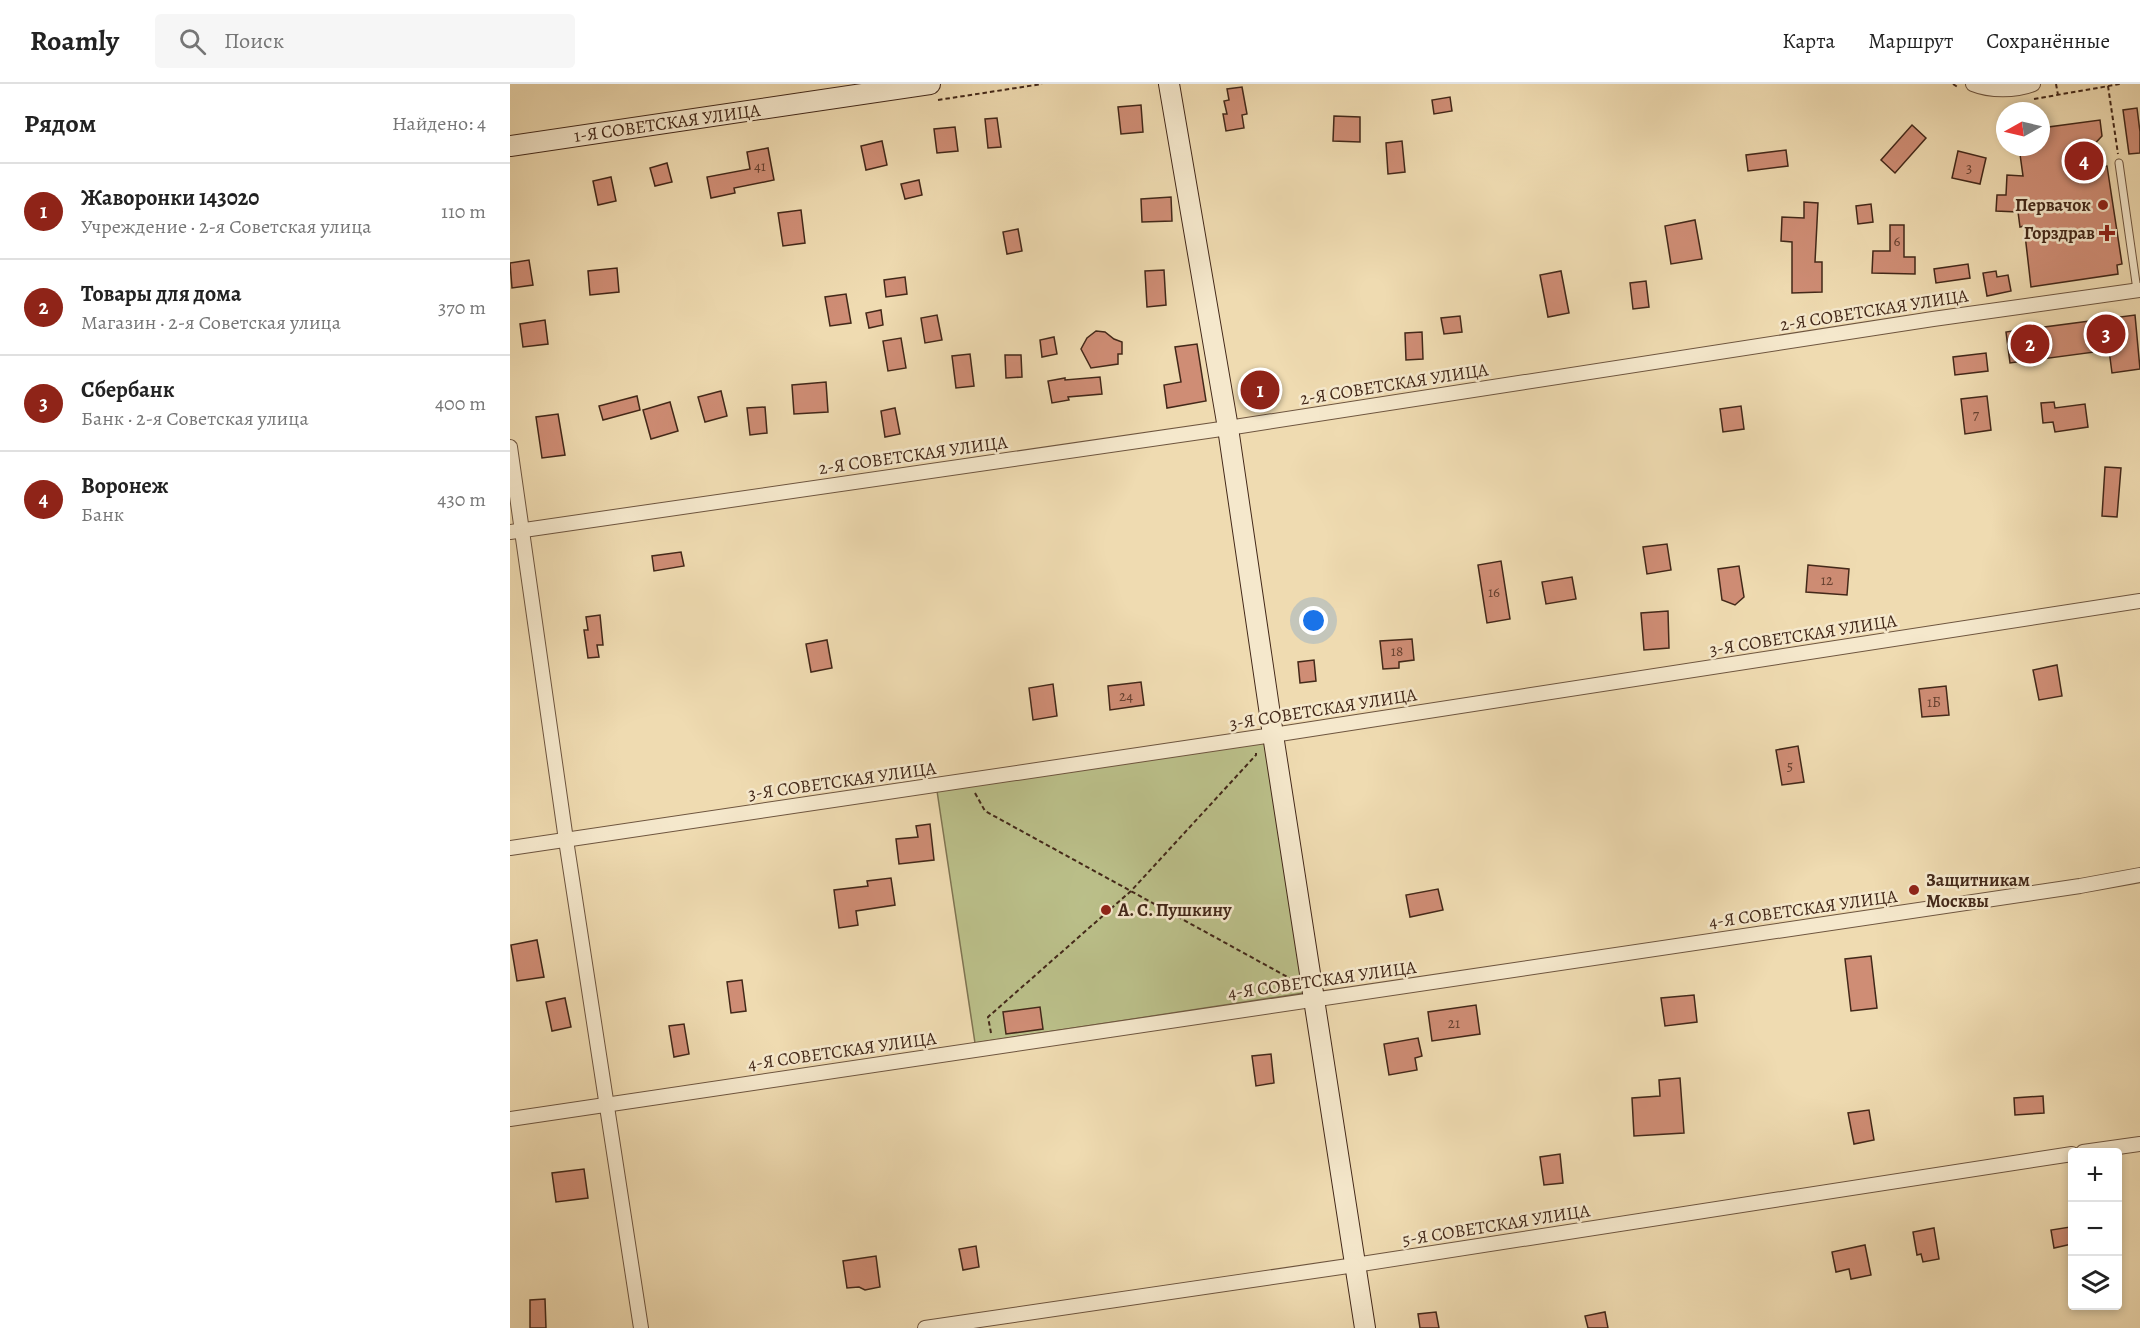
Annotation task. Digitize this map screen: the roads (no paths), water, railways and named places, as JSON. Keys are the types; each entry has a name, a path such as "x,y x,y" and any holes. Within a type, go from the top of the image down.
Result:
{"street":[{"name":"1-Я СОВЕТСКАЯ УЛИЦА","path":"510,146 930,84"},
{"path":"1169,84 1228,428 1263,736 1365,1328"},
{"path":"1980,85 2002,89 2026,87 2033,84"},
{"name":"2-Я СОВЕТСКАЯ УЛИЦА","path":"517,531 1228,428 1933,319 2139,290"},
{"path":"510,447 517,531 641,1328"},
{"name":"3-Я СОВЕТСКАЯ УЛИЦА","path":"510,848 1263,736 2140,601"},
{"name":"4-Я СОВЕТСКАЯ УЛИЦА","path":"510,1119 2080,886 2140,875"},
{"path":"2112,1148 2140,1144"},
{"name":"5-Я СОВЕТСКАЯ УЛИЦА","path":"925,1328 1355,1265 2068,1155"}],"lane":[{"path":"2119,163 2139,290"}],"place":[{"name":"Воронеж","path":"2084,161"},
{"name":"Первачок","path":"2103,205"},
{"name":"Горздрав","path":"2107,233"},
{"name":"Сбербанк","path":"2106,334"},
{"name":"Товары для дома","path":"2030,344"},
{"name":"Жаворонки 143020","path":"1260,390"},
{"name":"Защитникам Москвы","path":"1914,890"},
{"name":"А. С. Пушкину","path":"1106,910"}]}
